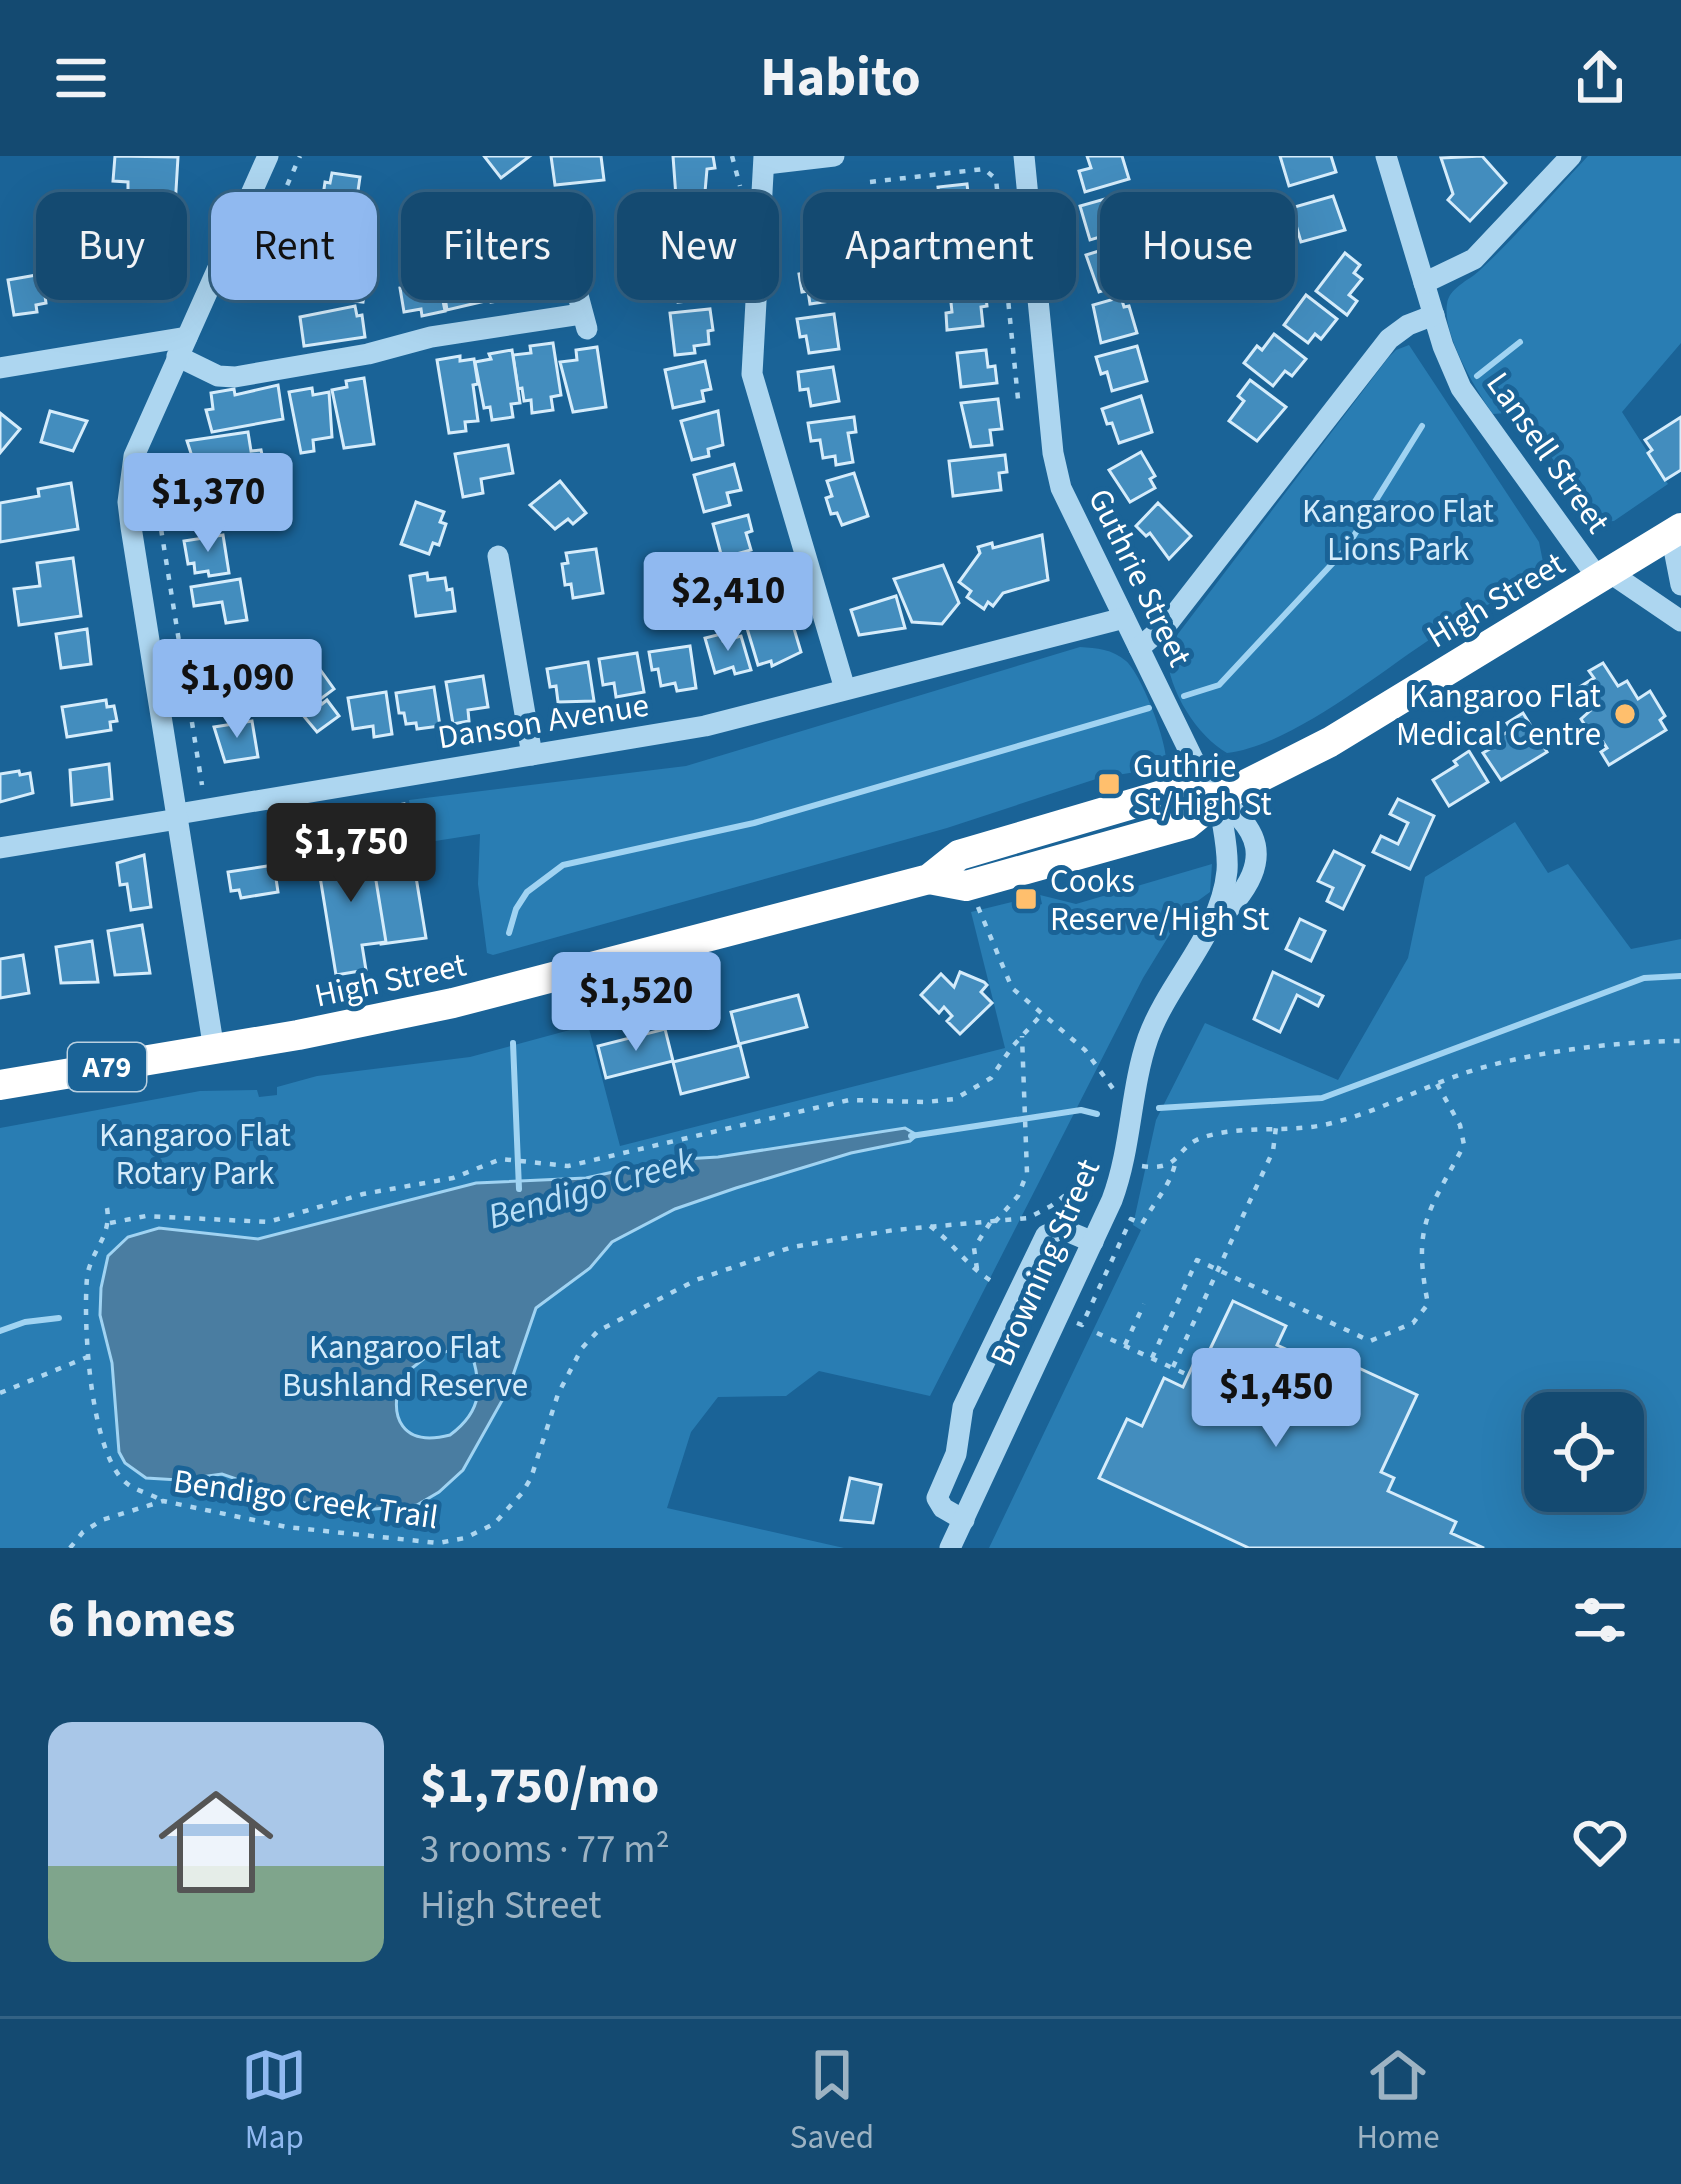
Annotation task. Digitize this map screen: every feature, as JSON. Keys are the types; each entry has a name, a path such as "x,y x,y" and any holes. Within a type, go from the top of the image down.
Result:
{"highway":[{"name":"High Street","path":"0,1085 453,1004 928,879 959,855 1166,794 1219,798 1330,742 1676,531"}],"street":[{"path":"214,1050 128,502 134,456 268,156"},
{"path":"834,156 765,160 752,374 845,689"},
{"name":"Guthrie Street","path":"1024,156 1056,470 1070,509 1196,765 1219,798"},
{"name":"Lansell Street","path":"1386,156 1434,315 1453,370 1473,408 1603,575 1681,620"},
{"path":"1424,283 1474,259 1571,156"},
{"path":"0,368 182,346 218,376 235,377 368,354 431,337 584,322 579,300"},
{"path":"1139,648 1168,623 1389,339 1434,315"},
{"path":"1676,531 1681,585"},
{"path":"498,556 532,754"},
{"name":"Danson Avenue","path":"0,848 705,726 1124,618"},
{"name":"Browning Street","path":"950,1548 1094,1242 1124,1169 1147,1043 1219,905 1227,869 1219,798"},
{"path":"964,1520 943,1508 937,1498 956,1454 963,1407 1046,1235 1062,1229 1094,1242"}],"path":[{"path":"284,192 300,156"},
{"path":"870,182 984,169 996,179 1018,399"},
{"path":"154,485 202,785"},
{"path":"978,906 1012,988 1097,1063 1117,1098"},
{"path":"110,1223 146,1216 268,1222 363,1194 453,1178 511,1157 549,1165 591,1162 849,1100 955,1099 991,1078 1043,1013"},
{"path":"930,1226 976,1269 974,1249 1018,1196 1027,1174 1022,1036"},
{"path":"1082,1325 1130,1219 1142,1224 1176,1163 1200,1138 1327,1125 1503,1062 1681,1041"},
{"path":"1151,1358 1197,1260 1370,1340 1417,1320 1428,1304 1420,1260 1425,1218 1464,1145 1460,1125 1437,1084"},
{"path":"1173,1367 1274,1151 1276,1127"},
{"name":"Bendigo Creek Trail","path":"70,1548 102,1520 163,1501 286,1527 438,1543 465,1538 494,1523 522,1493 558,1394 582,1348 598,1331 696,1280 764,1255 830,1239 993,1223 1040,1213 1107,1161"},
{"path":"1144,1166 1176,1163"},
{"path":"107,1208 110,1223 87,1275 90,1356 108,1456 125,1482 163,1501"},
{"path":"1125,1346 1144,1304"},
{"path":"1097,1333 1188,1375"},
{"path":"0,1393 90,1356"}],"green space":[{"path":"1588,156 1681,156 1681,343 1622,412 1668,484 1614,521 1584,523 1575,510 1570,483 1519,412 1493,414 1486,404 1462,361 1450,330 1447,304 1455,289 1493,258"},
{"name":"Kangaroo Flat Lions Park","path":"1409,345 1539,542 1544,567 1539,576 1435,636 1307,722 1279,737 1227,753 1204,734 1184,707 1171,676 1168,647 1388,358"},
{"path":"1080,647 1110,652 1132,669 1159,729 1166,767 1099,778 947,828 493,955 487,953 478,884 480,834 416,844 409,800 686,766"},
{"path":"1515,822 1548,873 1568,864 1631,949 1681,939 1681,1548 989,1548 1141,1230 1133,1225 1156,1120 1205,1023 1338,1080 1408,958 1425,877"},
{"name":"Kangaroo Flat Bushland Reserve","path":"1212,864 1210,892 1184,911 1143,978 930,1396 819,1371 786,1396 718,1397 691,1432 667,1508 844,1548 0,1548 0,1128 200,1091 257,1090 259,1097 277,1095 277,1087 317,1076 470,1057 588,1025 620,1146 1005,1048 971,912 1024,899 1027,908 1042,904 1040,895 1076,904"}],"water":[{"path":"905,1128 917,1135 910,1141 851,1153 675,1209 612,1242 590,1268 536,1308 508,1390 463,1470 417,1505 333,1513 222,1474 179,1480 146,1478 125,1463 119,1452 112,1363 100,1315 101,1288 108,1256 128,1237 159,1228 258,1239 476,1183 586,1178 667,1160 718,1157","holes":["470,1348 478,1385 469,1416 450,1435 434,1438 410,1433 398,1417 402,1376 426,1357"]}],"building":[{"path":"115,156 178,157 176,192 128,192 128,182 113,181"},
{"path":"484,156 530,156 501,178"},
{"path":"551,156 601,156 604,180 555,185"},
{"path":"673,156 713,156 715,168 707,169 705,192 676,192"},
{"path":"1087,156 1122,156 1129,179 1085,192 1079,171 1091,168"},
{"path":"1280,156 1331,156 1336,172 1289,186"},
{"path":"1482,156 1506,183 1470,221 1448,200 1453,194 1441,158"},
{"path":"332,173 360,177 358,192 324,192 325,182 330,183"},
{"path":"967,184 968,192 939,192 938,187"},
{"path":"1333,196 1345,230 1301,242 1295,207"},
{"path":"1100,200 1100,237 1090,240 1080,206"},
{"path":"1100,251 1100,292 1099,292 1086,255"},
{"path":"1345,253 1360,265 1354,273 1362,279 1349,295 1357,301 1347,315 1316,291"},
{"path":"36,275 36,300 46,303 36,305 37,312 14,315 8,280"},
{"path":"1306,295 1337,319 1321,339 1315,334 1308,343 1284,325"},
{"path":"402,300 443,300 445,311 422,316 421,309 404,312"},
{"path":"445,300 485,300 485,301 447,310"},
{"path":"951,300 986,300 987,306 981,307 983,326 947,330 946,313 952,312"},
{"path":"1122,300 1124,307 1129,306 1137,333 1101,343 1093,305"},
{"path":"355,306 357,316 362,315 365,337 304,346 300,317"},
{"path":"710,309 709,344 694,346 695,353 675,355 670,313"},
{"path":"834,314 839,349 809,353 797,319"},
{"path":"1274,334 1306,359 1292,376 1285,371 1273,386 1244,363"},
{"path":"553,343 561,395 551,397 553,410 532,413 531,400 524,401 522,388 518,389 513,355 531,353 530,346"},
{"path":"1137,346 1147,381 1112,391 1096,357"},
{"path":"597,347 606,407 573,412 560,362 577,360 576,350"},
{"path":"512,350 520,403 511,404 513,417 492,420 490,407 484,408 475,362"},
{"path":"986,350 997,383 961,387 957,353"},
{"path":"460,356 460,361 474,359 478,421 465,422 466,431 449,433 437,360"},
{"path":"705,361 711,389 702,391 704,401 673,408 665,370"},
{"path":"833,367 839,401 811,406 808,389 800,390 798,372"},
{"path":"364,378 374,444 344,448 332,390"},
{"path":"1250,380 1286,407 1257,441 1229,421 1244,401 1238,396"},
{"path":"278,385 283,419 212,432 206,410 213,409 211,393 234,389 235,395"},
{"path":"312,388 313,395 329,392 332,437 313,440 314,451 301,453 289,392"},
{"path":"1141,396 1152,432 1119,443 1102,409"},
{"path":"998,399 1002,429 990,430 992,445 971,447 961,403"},
{"path":"50,411 87,421 73,451 41,442"},
{"path":"718,411 723,445 708,449 709,456 692,460 681,421"},
{"path":"0,413 20,429 0,453"},
{"path":"854,417 856,432 848,433 853,462 836,465 835,456 823,458 820,440 811,441 808,423"},
{"path":"1681,417 1681,470 1665,480 1645,440"},
{"path":"248,432 251,451 261,450 264,464 199,478 187,441"},
{"path":"508,445 513,473 481,479 483,493 463,497 455,454"},
{"path":"1141,452 1155,476 1150,479 1155,488 1130,502 1109,470"},
{"path":"1005,455 1007,472 999,473 1001,490 953,496 949,461"},
{"path":"734,464 741,490 727,493 730,505 704,512 694,475"},
{"path":"854,473 868,516 842,525 837,513 831,514 827,481"},
{"path":"213,479 219,519 203,522 201,515 185,517 175,485"},
{"path":"560,481 586,513 573,524 568,519 555,529 530,505"},
{"path":"71,483 78,529 0,542 0,503 39,496 38,489"},
{"path":"416,502 444,512 440,522 446,524 439,545 433,543 429,554 401,544"},
{"path":"1158,503 1191,536 1169,559 1150,533 1146,536 1136,526"},
{"path":"748,515 751,550 722,558 713,524"},
{"path":"223,535 229,573 195,573 194,563 188,564 184,541"},
{"path":"1042,535 1048,580 1003,593 984,609 967,597 971,591 959,582 980,553 978,547 992,543 993,548"},
{"path":"596,549 603,593 573,598 571,584 565,585 562,564 568,563 566,553"},
{"path":"73,558 81,616 19,625 14,589 40,586 37,563"},
{"path":"943,565 959,603 942,624 912,622 894,579"},
{"path":"427,573 428,580 445,578 455,611 416,616 410,576"},
{"path":"240,579 247,620 226,623 222,602 194,606 191,587"},
{"path":"896,596 905,628 859,635 851,610"},
{"path":"789,612 801,652 772,666 771,661 758,665 746,625"},
{"path":"87,629 91,664 61,668 56,634"},
{"path":"721,634 723,641 741,636 751,670 735,674 733,667 715,673 705,638"},
{"path":"233,643 241,689 217,693 201,648"},
{"path":"690,646 696,688 677,691 675,683 661,686 649,652"},
{"path":"637,653 644,692 616,697 614,683 603,685 599,659"},
{"path":"588,662 594,701 558,702 547,669"},
{"name":"Kangaroo Flat Medical Centre","path":"1603,663 1618,686 1627,681 1638,699 1650,691 1665,716 1660,720 1666,730 1609,765 1601,752 1607,748 1581,719 1592,709 1578,688 1594,678 1589,671"},
{"path":"319,668 334,689 319,700 322,704 327,700 339,716 317,732 292,702 299,697 292,687"},
{"path":"483,676 488,707 468,710 469,721 453,724 446,682"},
{"path":"434,687 440,726 417,729 416,723 406,724 396,693"},
{"path":"386,692 392,734 374,737 373,726 353,729 348,698"},
{"path":"106,700 107,707 114,706 117,721 110,722 111,730 67,737 62,707"},
{"path":"1523,713 1547,752 1501,780 1483,753 1493,747 1490,742 1511,730 1507,723"},
{"path":"252,721 258,757 225,762 214,727"},
{"path":"1469,751 1488,782 1449,806 1433,780"},
{"path":"109,764 112,799 72,805 70,770"},
{"path":"19,771 20,775 30,773 33,793 0,802 0,774"},
{"path":"1398,799 1434,816 1410,869 1373,852 1381,836 1398,844 1408,823 1390,814"},
{"path":"404,804 426,938 381,944 360,811"},
{"path":"370,844 386,942 362,945 366,970 336,975 316,852"},
{"path":"1334,851 1364,866 1343,909 1327,901 1333,888 1318,881"},
{"path":"144,855 151,907 131,910 117,863"},
{"path":"274,865 278,892 241,898 239,890 231,891 228,872"},
{"path":"1300,919 1325,931 1311,961 1286,949"},
{"path":"142,925 150,973 115,975 108,931"},
{"path":"92,941 98,982 61,983 56,947"},
{"path":"23,955 29,993 0,998 0,959"},
{"path":"960,972 984,982 987,985 981,992 992,1003 960,1034 947,1021 952,1016 944,1007 939,1013 921,995 941,974 954,987"},
{"path":"1273,972 1323,996 1318,1006 1297,995 1280,1032 1254,1019"},
{"path":"798,995 807,1027 739,1044 731,1012"},
{"path":"665,1029 673,1061 606,1078 598,1046"},
{"path":"740,1045 748,1077 681,1094 673,1062"},
{"path":"1233,1301 1286,1326 1277,1345 1347,1377 1352,1365 1417,1395 1381,1472 1394,1478 1388,1491 1456,1522 1451,1533 1484,1548 1249,1548 1099,1478 1127,1419 1142,1426 1164,1378 1183,1387 1195,1361 1203,1364"},
{"path":"850,1478 881,1485 873,1523 841,1520"}],"waterway":[{"path":"1477,376 1520,342"},
{"path":"1184,696 1219,685 1345,550 1422,426"},
{"path":"509,933 527,892 563,865 754,823 1149,708"},
{"name":"Bendigo Creek","path":"1159,1108 1322,1098 1644,978 1681,976"},
{"path":"513,1043 519,1189"},
{"name":"Bendigo Creek","path":"911,1136 1081,1110 1097,1114"},
{"name":"Bendigo Creek","path":"0,1331 59,1318"}],"place":[{"name":"Kangaroo Flat Medical Centre","path":"1625,714"},
{"name":"Guthrie St/High St","path":"1109,784"},
{"name":"Cooks Reserve/High St","path":"1026,899"}],"park label":[{"name":"Kangaroo Flat Rotary Park","path":"195,1153"}]}
